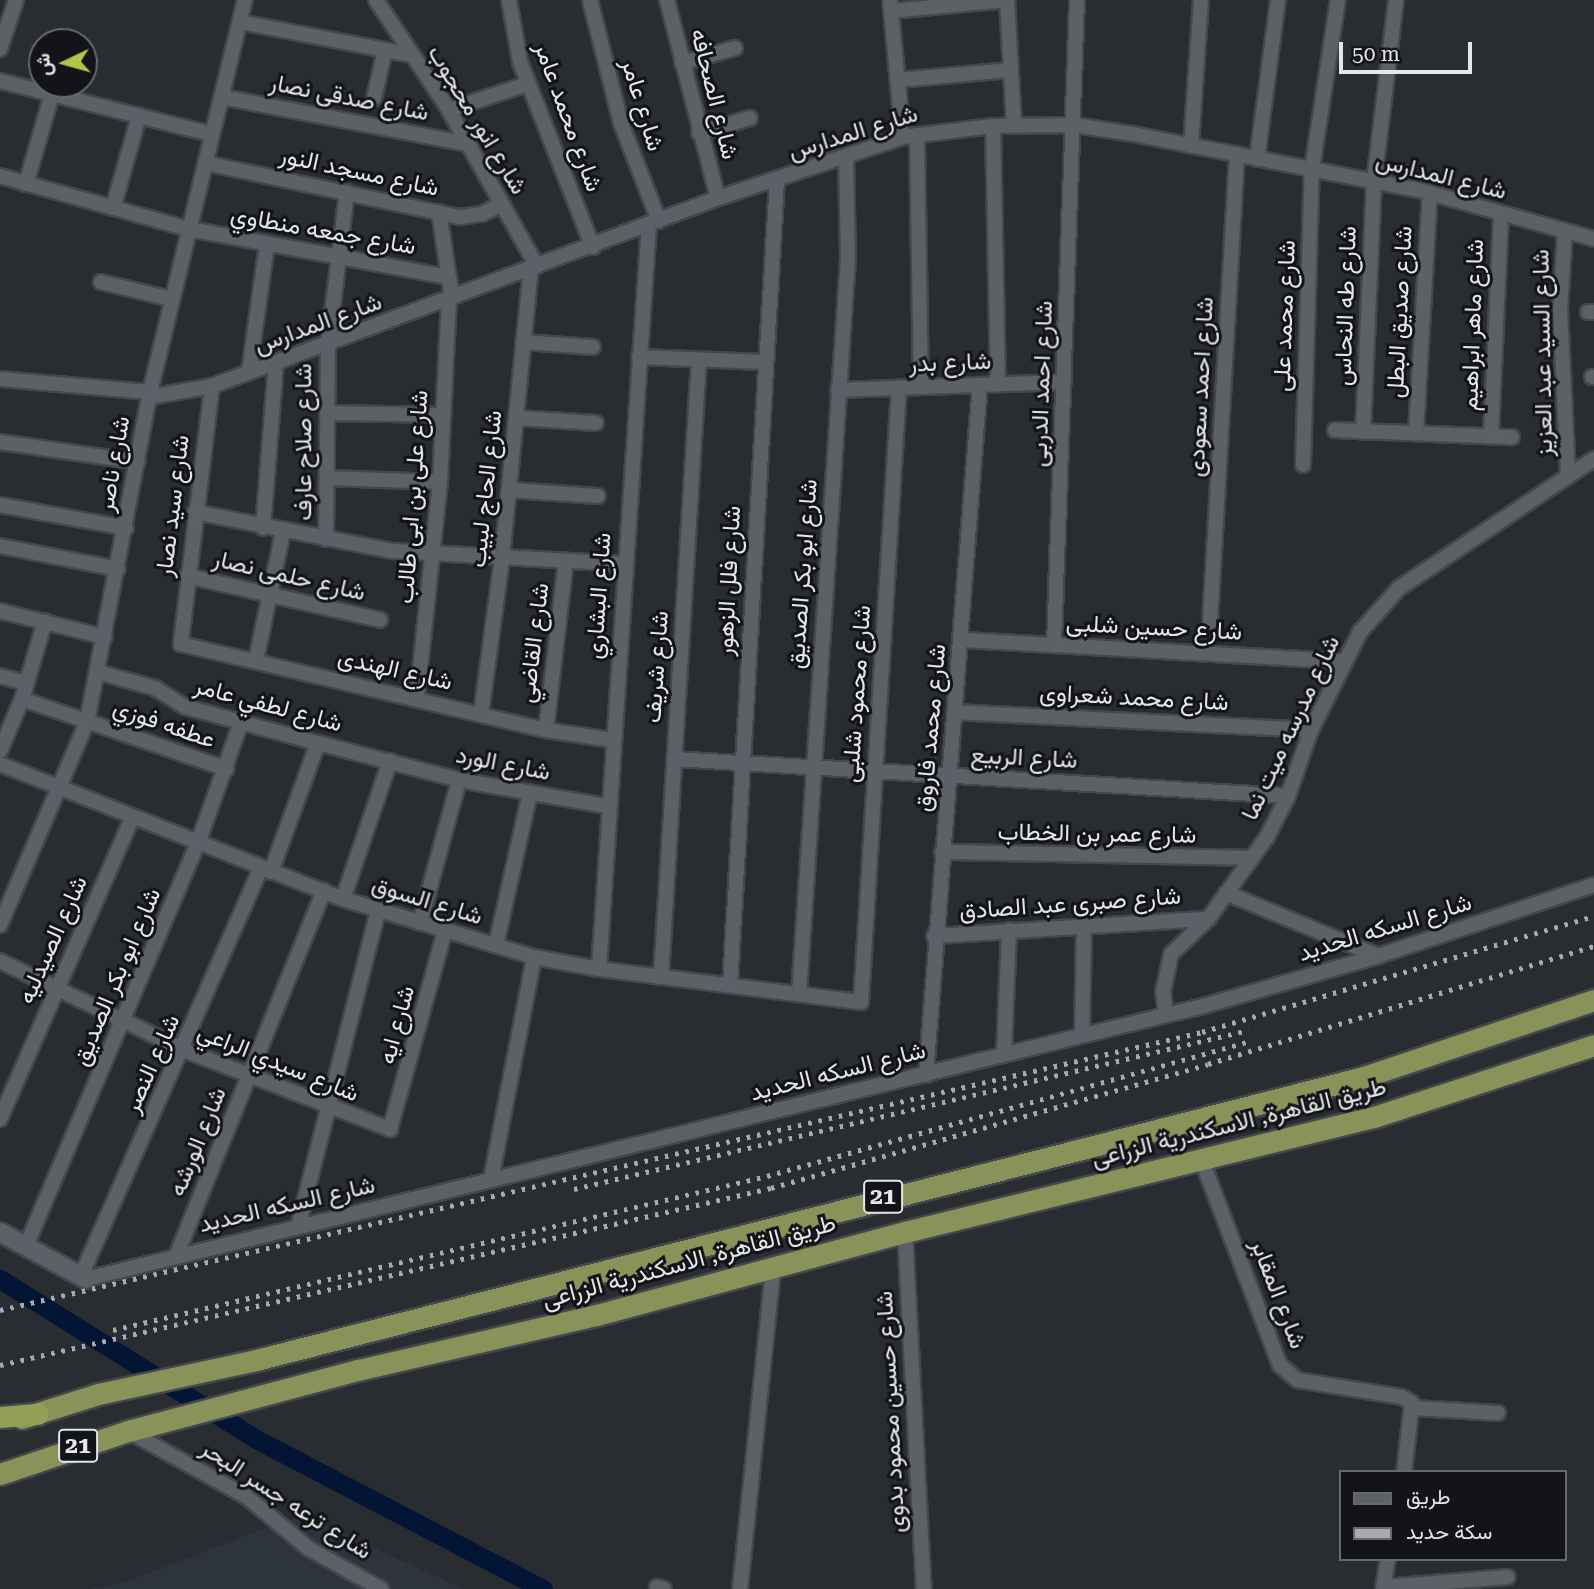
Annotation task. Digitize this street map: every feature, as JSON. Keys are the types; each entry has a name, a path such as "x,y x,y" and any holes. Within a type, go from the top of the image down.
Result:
{"highway":[{"name":"طريق القاهرة, الاسكندرية الزراعى","path":"0,1424 98,1394 168,1379 1364,1077 1594,1000"},
{"name":"طريق القاهرة, الاسكندرية الزراعى","path":"0,1474 128,1431 773,1268 905,1232 1374,1117 1594,1045"},
{"path":"0,1417 38,1414"}],"street":[{"path":"0,49 3,28 16,0"},
{"name":"شارع ناصر","path":"0,925 61,789 87,723 150,394 245,0"},
{"name":"شارع محمد عامر","path":"509,0 527,84 593,247"},
{"name":"شارع عامر","path":"590,0 621,123 654,223"},
{"name":"شارع الصحافه","path":"667,0 699,133 718,198"},
{"path":"920,387 910,136 898,80 891,5 1007,0 1014,125"},
{"name":"شارع احمد الدربى","path":"1054,645 1077,0"},
{"path":"1191,146 1201,0"},
{"path":"1257,159 1278,0"},
{"name":"شارع محمد على","path":"1303,465 1312,169 1338,0"},
{"name":"شارع طه النحاس","path":"1363,432 1374,182 1396,0"},
{"name":"شارع انور محجوب","path":"379,2 469,144 534,267"},
{"path":"240,22 411,55"},
{"path":"682,63 735,48"},
{"path":"374,98 385,50"},
{"path":"898,80 1011,70"},
{"path":"0,81 28,88"},
{"path":"449,110 527,84"},
{"name":"شارع صدقى نصار","path":"222,97 469,144"},
{"path":"26,184 51,98"},
{"path":"68,98 211,134"},
{"path":"113,208 139,116"},
{"path":"699,133 750,118"},
{"name":"شارع المدارس","path":"0,379 150,394 212,386 593,247 718,198 910,136 993,126 1074,125 1191,146 1430,193 1594,239"},
{"path":"993,126 998,384"},
{"name":"شارع احمد سعودى","path":"1210,622 1237,155"},
{"name":"شارع ابو بكر الصديق","path":"799,994 848,258 846,158"},
{"name":"شارع مسجد النور","path":"205,163 460,217 482,214 502,204"},
{"name":"شارع جمعه منطاوي","path":"0,176 189,229 449,277"},
{"name":"شارع فلل الزهور","path":"730,985 764,362 777,180"},
{"name":"شارع صلاح عارف","path":"326,539 328,345 347,191"},
{"name":"شارع صديق البطل","path":"1416,433 1430,193"},
{"name":"شارع على بن ابى طالب","path":"417,697 440,482 451,299 439,212"},
{"name":"شارع ماهر ابراهيم","path":"1491,436 1501,215"},
{"name":"شارع البشاري","path":"599,970 623,564 639,357 654,223"},
{"name":"شارع السيد عبد العزيز","path":"1565,232 1560,310 1568,474"},
{"path":"249,372 267,244"},
{"name":"شارع الحاج لبيب","path":"481,714 502,558 523,342 534,267"},
{"path":"101,282 171,299"},
{"path":"523,342 593,347"},
{"path":"639,357 764,362"},
{"name":"شارع شريف","path":"660,977 699,360"},
{"path":"263,528 276,363"},
{"name":"شارع بدر","path":"838,390 1064,382"},
{"name":"شارع محمد فاروق","path":"926,1074 934,936 962,640 980,384"},
{"name":"شارع سيد نصار","path":"180,631 212,386"},
{"name":"شارع محمود شلبى","path":"861,1002 899,387"},
{"path":"327,413 443,415"},
{"path":"517,418 596,424"},
{"path":"1335,430 1512,437"},
{"path":"0,442 138,462"},
{"name":"شارع مدرسه ميت نما","path":"1166,1015 1163,992 1171,954 1208,919 1251,858 1288,796 1311,730 1343,661 1373,615 1399,588 1594,459"},
{"path":"327,478 440,482"},
{"path":"510,490 598,496"},
{"path":"0,505 126,528"},
{"path":"195,512 283,532 433,556 623,564"},
{"path":"256,660 283,532"},
{"path":"0,546 118,569"},
{"name":"شارع القاضي","path":"546,730 566,561"},
{"name":"شارع حلمى نصار","path":"187,576 380,620"},
{"path":"0,611 105,637"},
{"path":"0,751 22,699 45,621"},
{"name":"شارع الهندى","path":"180,631 181,644 417,697 546,730 612,740"},
{"name":"شارع حسين شلبى","path":"962,640 1343,661"},
{"name":"شارع لطفي عامر","path":"98,672 155,688 186,707 390,761"},
{"path":"0,676 26,683"},
{"name":"عطفه فوزي","path":"22,699 226,769"},
{"name":"شارع محمد شعراوى","path":"955,712 1311,730"},
{"name":"شارع ابو بكر الصديق","path":"26,1246 198,843 241,722"},
{"name":"شارع النصر","path":"84,1278 266,870 318,743"},
{"name":"شارع الربيع","path":"674,759 1288,796"},
{"path":"343,899 390,761"},
{"name":"شارع الورد","path":"390,761 459,779 607,806"},
{"name":"شارع السوق","path":"0,764 343,899 534,957 599,970 861,1002"},
{"path":"420,923 459,779"},
{"path":"496,945 530,793"},
{"name":"شارع الصيدليه","path":"0,1119 132,818"},
{"name":"شارع عمر بن الخطاب","path":"942,852 1251,858"},
{"name":"شارع السكه الحديد","path":"84,1278 1166,1015 1378,956 1594,885"},
{"name":"شارع الورشه","path":"177,1254 324,891"},
{"path":"1226,893 1378,956"},
{"path":"298,1227 378,911"},
{"name":"شارع صبرى عبد الصادق","path":"934,936 1208,919"},
{"path":"1082,1034 1084,926"},
{"path":"1004,1054 1009,930"},
{"name":"شارع ايه","path":"390,1129 445,931"},
{"path":"491,1179 534,957"},
{"name":"شارع سيدي الراعي","path":"0,961 184,1051 328,1108 390,1129"},
{"name":"شارع المقابر","path":"1202,1161 1280,1365 1288,1374 1308,1382 1402,1396 1414,1408"},
{"path":"0,1232 84,1278"},
{"name":"شارع حسين محمود بدوى","path":"905,1232 923,1589"},
{"path":"740,1589 773,1268"},
{"path":"1404,1470 1414,1408 1499,1413"},
{"name":"شارع ترعه جسر البحر","path":"128,1431 247,1497 308,1548 381,1589"},
{"path":"1388,1561 1384,1588 1507,1577"}],"shaded area":[{"path":"300,1515 465,1589 90,1589 125,1582"}],"waterway":[{"path":"0,1279 256,1439 543,1589"}],"railway":[{"path":"0,1310 1202,1032 1594,916"},
{"path":"0,1365 771,1188 1208,1064 1594,946"},
{"path":"574,1189 1249,1030"},
{"path":"113,1330 767,1176 1246,1042"}]}
